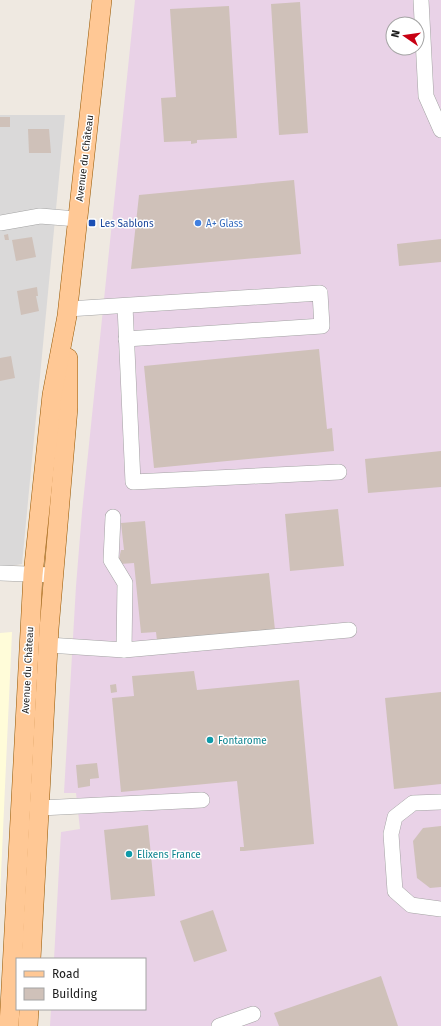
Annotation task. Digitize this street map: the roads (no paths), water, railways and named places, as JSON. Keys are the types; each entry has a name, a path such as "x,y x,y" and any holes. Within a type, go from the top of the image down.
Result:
{"main road":[{"name":"Avenue du Château","path":"9,1026 33,574 52,396 68,313 77,219 102,0"},
{"name":"Avenue du Château","path":"31,958 48,645 68,408 68,313"},
{"path":"28,1026 29,1010"}],"street":[{"path":"421,0 426,96 441,130"},
{"path":"0,223 40,216 77,219"},
{"path":"68,313 124,306 320,293 322,326 126,339"},
{"path":"124,306 133,482 339,472"},
{"path":"113,517 111,560 126,583 124,650"},
{"path":"0,573 53,575"},
{"path":"48,645 124,650 349,630"},
{"path":"40,808 202,800"},
{"path":"441,802 413,803 395,817 391,834 395,891 411,905 441,908"},
{"path":"219,1026 253,1014"}],"place":[{"name":"Les Sablons","path":"92,223"},
{"name":"A+ Glass","path":"198,223"},
{"name":"Fontarome","path":"210,740"},
{"name":"Elixens France","path":"129,854"}]}
